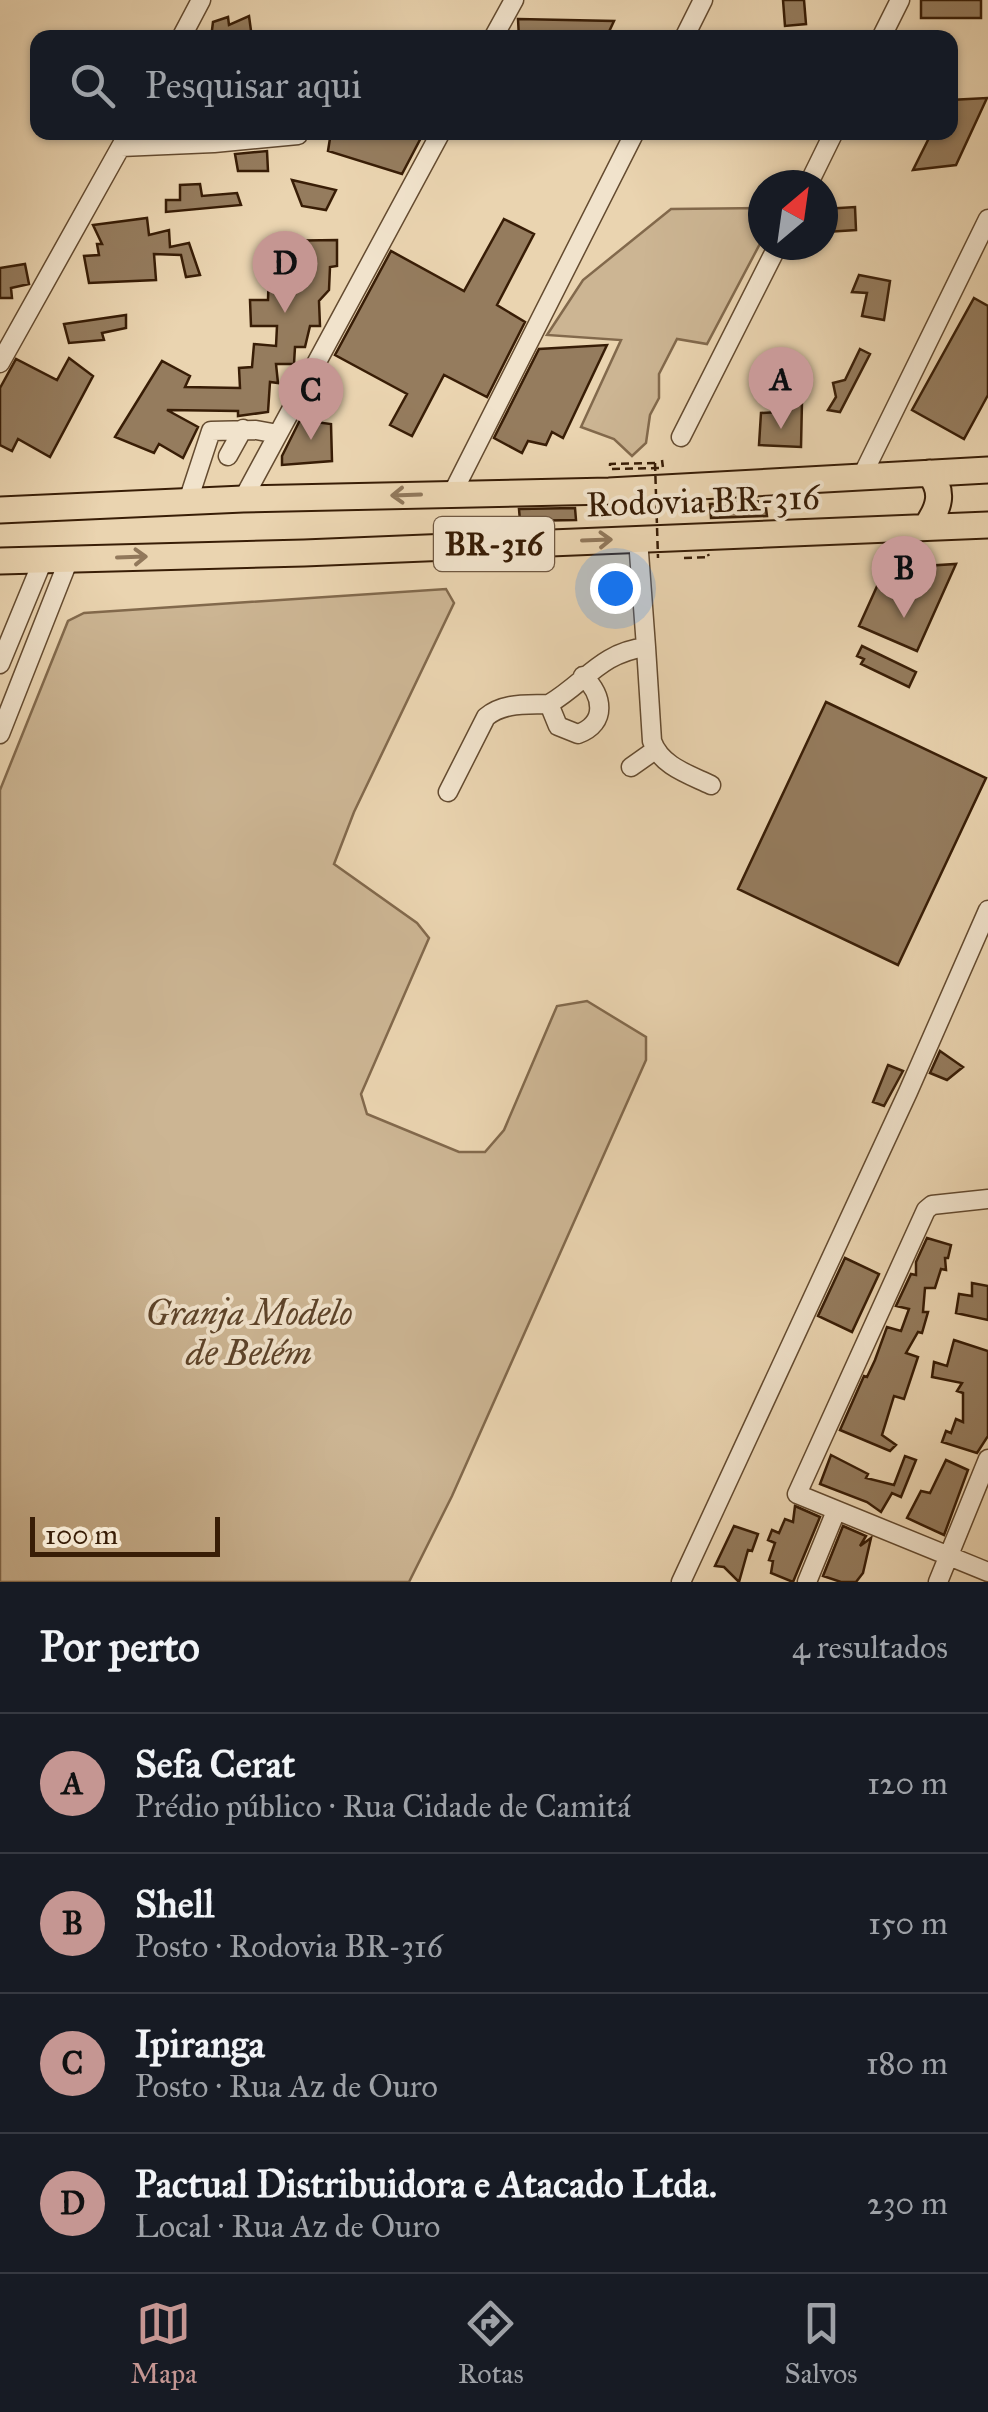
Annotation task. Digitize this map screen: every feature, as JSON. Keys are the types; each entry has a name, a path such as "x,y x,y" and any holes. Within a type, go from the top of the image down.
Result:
{"highway":[{"name":"BR-316","path":"862,476 976,471"},
{"path":"976,471 957,482 956,502 979,525"},
{"path":"926,527 938,510 939,496 929,472"},
{"name":"Rodovia BR-316","path":"0,510 243,499 609,491 862,476"},
{"name":"Rodovia BR-316","path":"0,561 979,525"}],"street":[{"path":"185,30 201,0"},
{"path":"497,30 514,0"},
{"path":"688,30 703,0"},
{"path":"886,30 900,0"},
{"path":"0,362 124,140 214,144 251,140"},
{"path":"243,499 437,140"},
{"path":"452,494 632,140"},
{"path":"815,170 830,140"},
{"path":"862,476 988,219"},
{"path":"681,438 770,260"},
{"path":"188,502 211,432 243,429 278,434"},
{"path":"228,456 243,429"},
{"path":"638,539 652,741 669,764 710,785"},
{"path":"0,664 56,560"},
{"path":"0,734 56,560"},
{"path":"448,792 486,717 494,710 549,704 611,656 646,647"},
{"path":"549,704 552,716 566,732 578,734 589,730 598,721 600,697 583,676"},
{"path":"631,767 655,750"},
{"path":"681,1582 988,910"},
{"path":"988,1199 932,1205 922,1216 797,1494 988,1572"},
{"path":"938,1582 988,1459"},
{"path":"807,1582 836,1511"}],"path":[{"path":"658,558 654,463 610,464 610,469 663,468 662,460"}],"green space":[{"path":"748,208 748,260 751,260 707,344 677,339 659,374 659,398 650,415 646,443 632,456 614,439 581,427 621,340 547,335 583,280 671,209"},
{"name":"Granja Modelo de Belém","path":"446,589 454,603 354,812 334,864 417,923 429,938 361,1094 367,1114 459,1152 485,1152 504,1130 557,1006 587,1001 646,1037 646,1060 452,1496 409,1582 0,1582 0,790 68,621 84,613"}],"building":[{"path":"783,0 804,0 806,24 785,26"},
{"path":"921,0 981,0 981,18 921,18"},
{"path":"249,16 251,30 212,30 213,22 228,17 229,25"},
{"path":"518,19 614,21 610,30 519,30"},
{"path":"987,98 956,165 913,170 928,140 958,140 958,100"},
{"path":"330,140 420,140 402,174 328,151"},
{"path":"267,151 268,171 238,171 235,154"},
{"path":"292,180 336,190 326,210 302,206"},
{"path":"200,184 202,196 237,193 241,205 166,212 166,200 180,200 180,185"},
{"path":"855,207 856,230 838,231 838,208"},
{"path":"147,218 149,235 169,230 170,247 189,243 200,275 186,277 181,255 154,254 156,280 89,283 84,256 99,255 97,244 102,244 93,225"},
{"path":"504,219 534,234 497,305 525,322 487,397 444,375 412,436 390,425 407,394 335,355 391,251 464,291"},
{"path":"337,240 337,266 330,267 329,290 319,301 320,326 310,326 305,347 295,347 294,364 276,364 278,383 270,382 268,412 238,416 238,411 167,410 198,427 183,458 159,444 154,453 115,437 162,361 190,376 185,387 240,388 239,368 252,367 254,344 276,346 277,326 251,326 250,300 268,300 270,241"},
{"path":"25,264 29,284 11,288 12,298 0,298 0,268"},
{"path":"859,275 890,281 884,320 862,316 867,293 852,292"},
{"path":"974,298 988,306 988,395 964,439 912,410"},
{"path":"126,315 126,328 102,333 104,340 69,343 64,324"},
{"path":"607,345 563,438 552,432 546,445 528,441 522,453 494,438 539,349"},
{"path":"860,349 870,354 840,412 828,410 836,397 833,383 845,380"},
{"path":"69,358 93,376 50,457 18,439 12,451 0,445 0,388 16,359 57,380"},
{"path":"780,401 802,401 801,447 759,445 761,413 779,412"},
{"path":"300,420 331,424 332,461 282,465 282,456"},
{"path":"765,501 767,516 711,518 710,504"},
{"path":"575,508 576,520 520,521 519,509"},
{"path":"888,562 919,577 924,566 956,564 917,651 859,626"},
{"path":"862,646 916,672 909,687 861,664 864,659 857,656"},
{"path":"826,702 986,778 898,965 738,889"},
{"path":"940,1051 963,1067 947,1080 930,1073"},
{"path":"888,1065 903,1071 884,1106 873,1102"},
{"path":"927,1238 951,1245 945,1258 946,1270 941,1269 935,1288 925,1288 923,1312 928,1312 922,1333 918,1332 906,1353 918,1357 904,1399 894,1396 882,1435 896,1445 890,1451 840,1430 887,1327 901,1331 909,1309 896,1306 911,1274 916,1275 916,1262"},
{"path":"845,1258 879,1274 852,1332 818,1316"},
{"path":"972,1283 988,1286 988,1320 956,1313 959,1294 972,1296"},
{"path":"954,1340 988,1351 988,1436 977,1453 942,1442 946,1431 951,1433 956,1419 963,1422 963,1393 957,1391 962,1383 932,1377 934,1362 947,1366"},
{"path":"831,1455 868,1474 866,1478 894,1485 905,1456 916,1460 901,1497 892,1493 881,1512 867,1502 820,1484"},
{"path":"946,1460 968,1470 944,1535 907,1518 921,1491 930,1493"},
{"path":"795,1506 820,1517 793,1582 771,1573 773,1561 769,1560 775,1543 768,1540 772,1530 779,1533 785,1519 793,1522"},
{"path":"734,1526 758,1534 752,1551 748,1550 739,1582 724,1567 715,1566"},
{"path":"843,1526 866,1536 860,1546 871,1538 863,1573 856,1582 823,1576"}],"place":[{"name":"Pactual Distribuidora e Atacado Ltda.","path":"285,313"},
{"name":"Sefa Cerat","path":"781,429"},
{"name":"Ipiranga","path":"311,440"},
{"name":"Shell","path":"904,618"}]}
